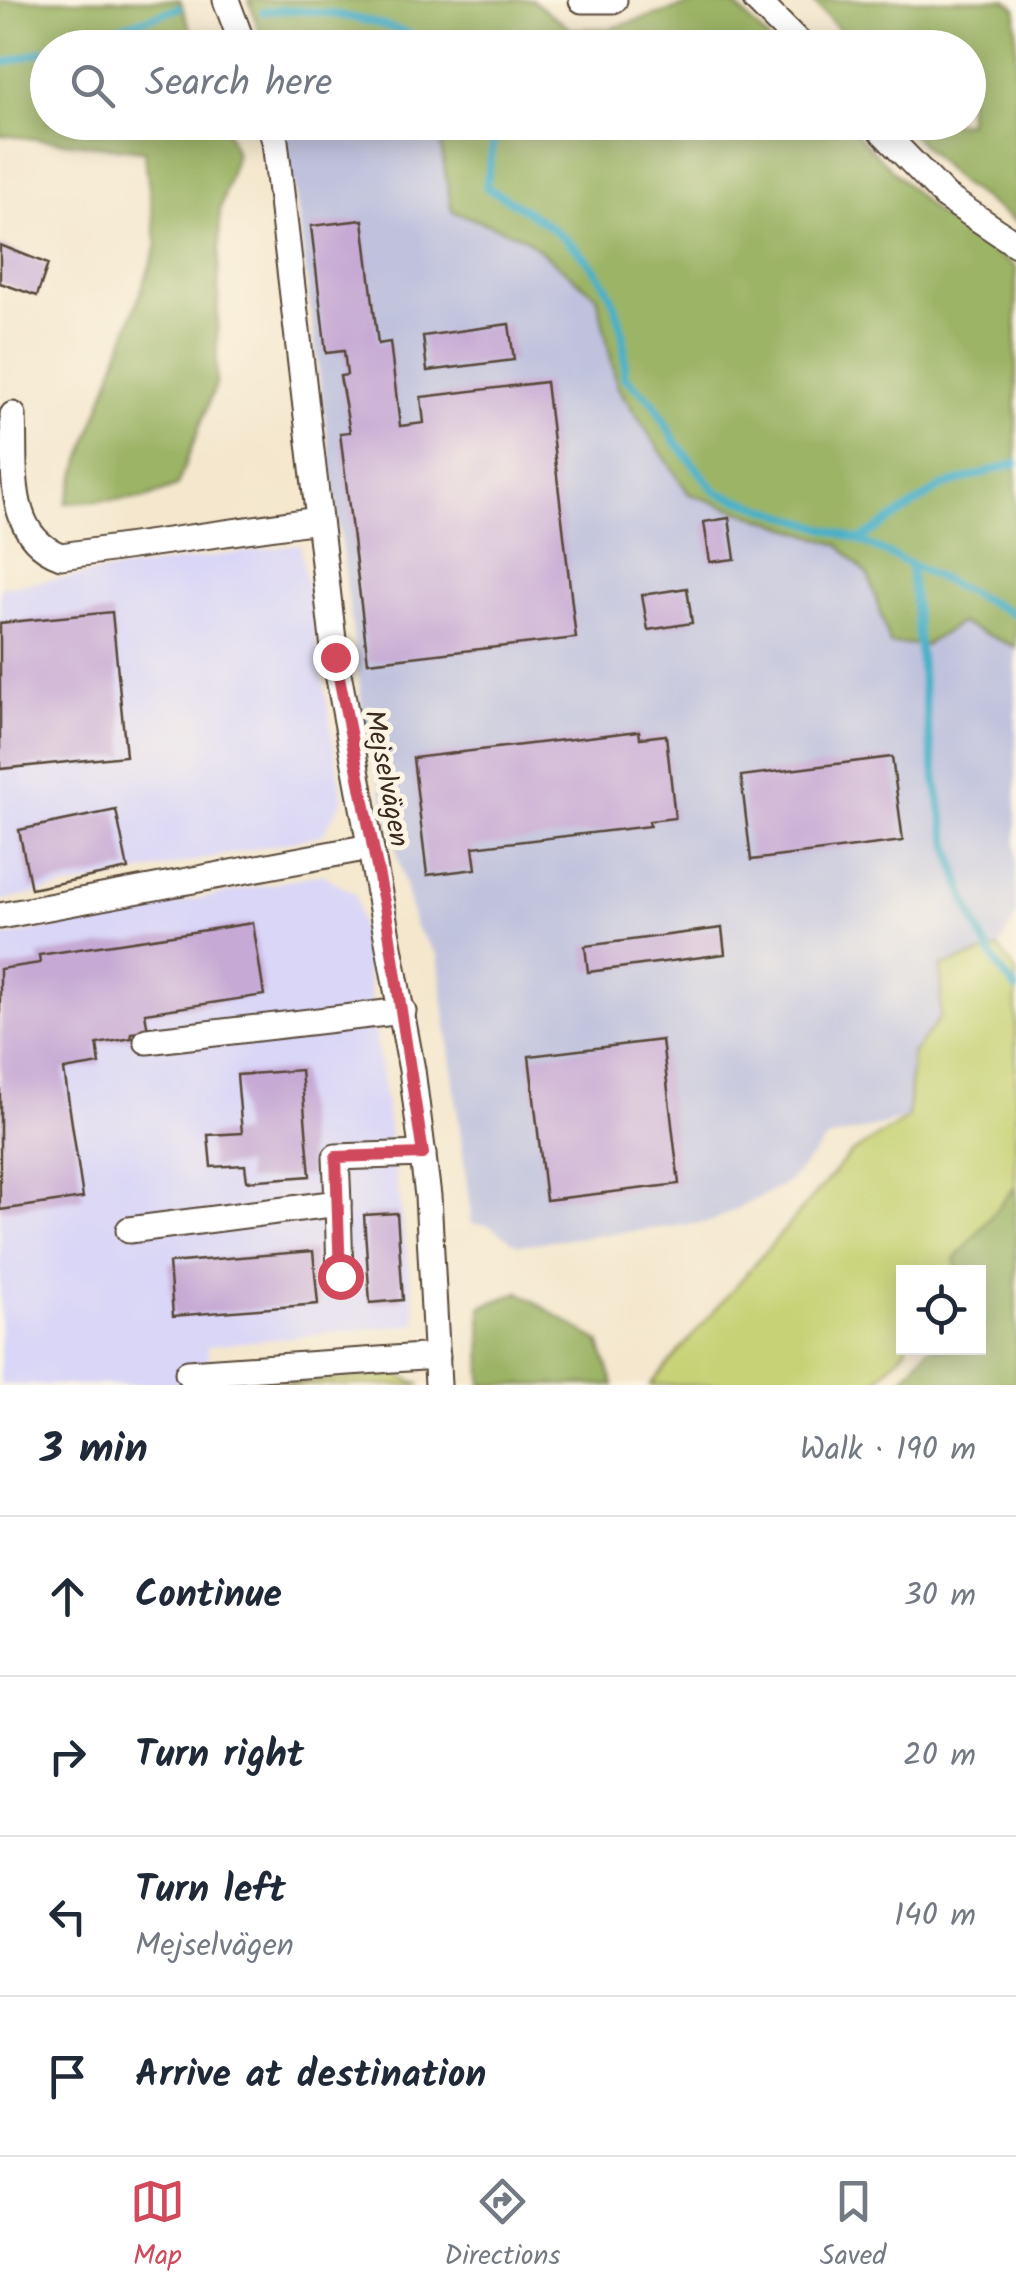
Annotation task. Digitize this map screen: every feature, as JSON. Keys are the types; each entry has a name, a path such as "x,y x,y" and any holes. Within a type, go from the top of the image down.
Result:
{"street":[{"path":"226,0 237,30"},
{"path":"582,0 614,0"},
{"path":"756,0 786,30"},
{"name":"Mejselvägen","path":"275,140 335,657 404,1011 423,1154 438,1385"},
{"path":"891,140 946,197 1016,244"},
{"path":"13,415 18,507 26,531 41,549 61,556 318,520"},
{"path":"0,916 370,847"},
{"path":"147,1041 404,1011"},
{"path":"340,1276 336,1157 423,1154"},
{"path":"128,1230 338,1203"},
{"path":"188,1373 436,1356"}],"shaded area":[{"path":"284,140 440,140 452,211 523,237 597,296 617,386 689,494 839,545 869,577 890,644 925,645 960,623 1016,647 1016,916 999,948 942,966 940,1018 912,1054 908,1118 827,1139 788,1183 710,1222 518,1245 489,1225 472,1224 438,956 415,926 364,720 296,196"},
{"path":"300,544 343,800 322,835 0,901 0,587"},
{"path":"322,874 356,895 417,1324 207,1346 212,1385 0,1385 0,938"}],"green space":[{"path":"0,0 180,0 191,30 30,30 30,138 0,135"},
{"path":"249,0 532,0 571,29 612,28 698,2 735,5 759,30 259,30"},
{"path":"812,0 1006,0 1016,8 1016,222 957,180 918,140 986,140 986,30 839,30"},
{"path":"45,140 231,140 236,154 220,210 216,384 177,486 145,498 66,503 157,246 144,151"},
{"path":"440,140 862,140 935,213 1016,267 1016,647 960,623 925,645 890,644 869,577 839,545 689,494 617,386 597,296 523,237 452,211"},
{"path":"999,948 1016,972 1016,1186 955,1260 956,1265 896,1265 896,1355 900,1355 872,1385 650,1385 850,1154 908,1118 912,1054 940,1018 942,966"},
{"path":"1016,1186 1016,1385 898,1385 923,1355 986,1355 986,1265 956,1265 955,1260"},
{"path":"519,1292 599,1342 614,1385 482,1385 481,1307"},
{"path":"398,1375 421,1385 257,1385"}],"building":[{"path":"363,220 378,344 390,342 400,426 424,423 421,397 546,382 576,638 368,662 340,433 350,432 340,376 347,375 344,351 326,353 311,226"},
{"path":"0,245 48,264 37,296 0,283"},
{"path":"509,324 514,360 427,371 423,336"},
{"path":"729,518 735,559 710,562 704,522"},
{"path":"687,588 692,623 648,630 642,595"},
{"path":"112,612 126,756 0,769 0,623"},
{"path":"639,731 640,738 666,735 675,818 649,821 650,826 473,847 476,869 427,875 413,758"},
{"path":"892,757 903,841 751,860 741,776"},
{"path":"116,810 128,869 31,889 19,830"},
{"path":"253,923 264,995 145,1013 148,1031 97,1044 100,1064 64,1070 83,1198 0,1210 0,969 40,963 39,955"},
{"path":"722,928 725,954 588,972 585,946"},
{"path":"662,1040 679,1184 546,1200 529,1056"},
{"path":"301,1070 310,1176 247,1181 245,1165 211,1167 208,1135 242,1133 237,1075"},
{"path":"397,1213 403,1300 370,1303 364,1215"},
{"path":"313,1251 318,1304 173,1316 169,1263"}],"waterway":[{"path":"112,30 179,8"},
{"path":"263,12 327,13 398,30"},
{"path":"0,64 30,55"},
{"path":"494,140 486,187 542,221 588,261 605,284 617,311 624,342 624,377 653,401 675,441 716,492 859,540 943,486 1016,463"},
{"path":"859,540 1016,615"},
{"path":"910,564 928,727 949,845 966,900 988,949 1016,989"}],"route":[{"path":"335,657 404,1011 423,1154 336,1157 340,1276"}]}
